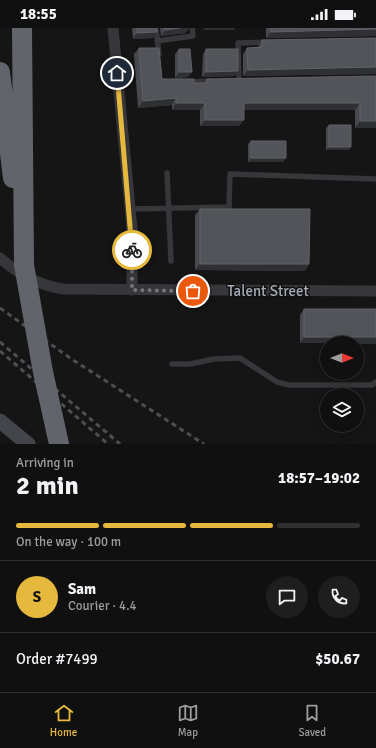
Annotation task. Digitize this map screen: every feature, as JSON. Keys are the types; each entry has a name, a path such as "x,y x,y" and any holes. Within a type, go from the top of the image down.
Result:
{"highway":[{"path":"22,28 14,111 24,265 43,372 60,444"},
{"path":"0,72 14,111"}],"main road":[{"path":"0,421 28,444"}],"street":[{"path":"113,28 130,209 132,290"},
{"name":"Talent Street","path":"0,258 20,274 33,281 52,287 77,290 376,292"}],"lane":[{"path":"156,28 160,61"},
{"path":"157,41 193,36 192,28"},
{"path":"238,81 238,42 276,42"},
{"path":"185,82 216,81"},
{"path":"231,81 246,81"},
{"path":"167,173 171,262"},
{"path":"130,209 229,207 230,174 376,179"},
{"path":"172,364 190,364 214,359 240,358 276,382 289,385 372,385 376,382"}],"building":[{"path":"137,28 157,28 157,32 137,33"},
{"path":"165,28 180,28 165,30"},
{"path":"271,28 376,28 376,29 271,32"},
{"path":"376,38 376,67 248,70 247,48 262,47 262,40"},
{"path":"139,48 159,48 162,79 194,79 194,83 207,83 207,79 376,76 376,121 360,121 360,103 244,103 244,120 205,120 205,103 176,103 176,98 143,101"},
{"path":"179,49 190,49 192,72 179,72"},
{"path":"206,49 238,49 238,71 206,72"},
{"path":"329,125 351,125 351,147 329,147"},
{"path":"251,141 286,141 286,158 251,158"},
{"path":"200,209 310,209 309,264 200,264"},
{"path":"304,309 376,309 376,337 304,337"}],"railway":[{"path":"0,308 70,358 204,444"},
{"path":"0,342 120,444"},
{"path":"0,351 108,444"}],"way so far":[{"path":"132,250 132,290 193,291"}],"route":[{"path":"117,73 132,229 132,250"}]}
